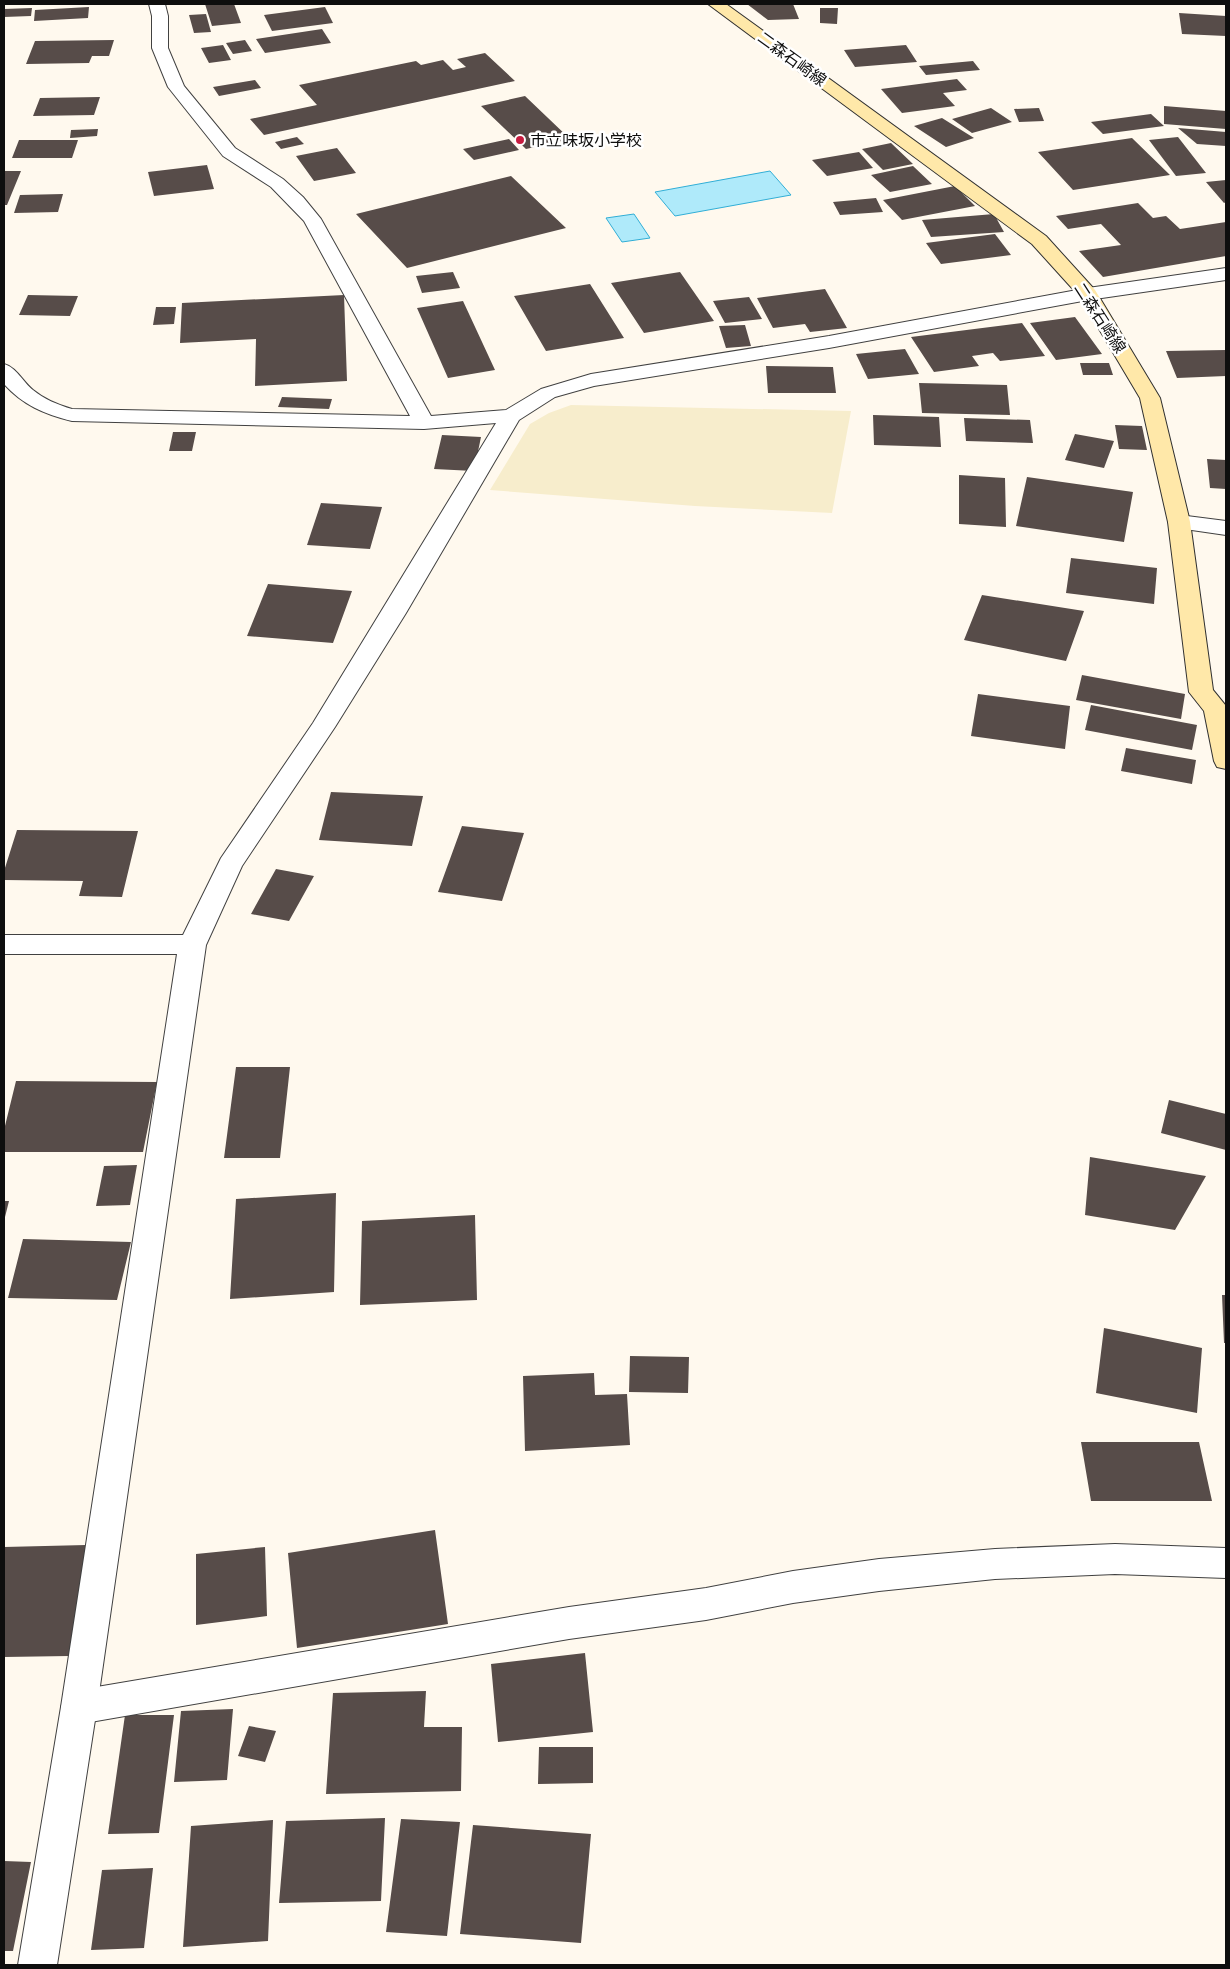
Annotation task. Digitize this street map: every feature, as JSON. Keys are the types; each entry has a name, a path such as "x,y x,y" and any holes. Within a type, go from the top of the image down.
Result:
{"main road":[{"name":"二森石崎線","path":"716,4 1039,240 1088,294 1150,398 1179,522 1201,692 1216,709 1226,761"}],"street":[{"path":"157,4 160,16 160,48 176,87 202,121 230,152 277,183 297,200 312,219 424,423"},
{"path":"37,1965 79,1707 192,945 217,889 239,849 333,711 394,613 511,416 548,393 591,380 829,342 1088,294 1226,274"},
{"path":"4,370 13,383 39,405 72,415 424,423 511,416"},
{"path":"1179,522 1226,528"},
{"path":"4,944 192,945"},
{"path":"79,1707 569,1623 706,1604 793,1587 879,1575 995,1564 1115,1559 1226,1563"}],"shaded area":[{"path":"571,405 851,411 832,513 695,506 490,490 530,424 549,413"}],"water":[{"path":"770,171 791,195 675,216 655,192"},
{"path":"634,214 650,238 622,242 606,218"}],"building":[{"path":"205,4 234,4 241,23 212,26"},
{"path":"747,4 793,4 799,19 768,20"},
{"path":"89,7 88,18 34,21 35,10"},
{"path":"325,7 333,23 272,31 264,15"},
{"path":"32,8 31,16 4,17 4,9"},
{"path":"820,8 838,8 837,24 820,23"},
{"path":"1179,13 1226,16 1226,36 1182,34"},
{"path":"206,14 211,32 194,33 189,15"},
{"path":"322,29 331,43 265,53 256,39"},
{"path":"114,40 109,56 92,56 89,63 26,64 35,41"},
{"path":"245,40 252,51 233,54 226,43"},
{"path":"223,45 231,60 209,63 201,48"},
{"path":"906,45 917,62 855,67 844,50"},
{"path":"485,53 515,81 264,135 250,119 317,105 299,85 416,61 421,65 443,60 453,70 466,67 457,59"},
{"path":"973,61 980,70 926,75 919,66"},
{"path":"957,79 967,90 943,93 955,106 902,113 881,89"},
{"path":"255,80 261,88 219,96 213,87"},
{"path":"525,96 570,139 526,149 481,106"},
{"path":"100,97 94,115 33,116 40,98"},
{"path":"1164,106 1226,111 1226,129 1164,124"},
{"path":"991,108 1012,122 972,133 952,119"},
{"path":"1039,108 1044,121 1019,122 1014,109"},
{"path":"1151,114 1164,126 1103,134 1091,122"},
{"path":"942,118 974,138 946,147 914,126"},
{"path":"1178,128 1226,132 1226,146 1197,144"},
{"path":"98,129 97,136 70,138 71,130"},
{"path":"297,137 304,144 281,149 275,142"},
{"path":"1178,137 1206,173 1176,176 1149,140"},
{"path":"1132,138 1170,175 1073,190 1038,152"},
{"path":"509,139 519,150 474,160 463,149"},
{"path":"19,140 78,140 72,158 12,158"},
{"path":"891,143 913,164 883,170 862,149"},
{"path":"337,148 356,173 314,181 296,156"},
{"path":"859,152 873,168 827,176 812,160"},
{"path":"207,165 214,189 154,196 148,172"},
{"path":"913,166 932,184 890,192 871,175"},
{"path":"4,171 21,171 7,205 4,205"},
{"path":"511,176 566,228 407,268 356,214"},
{"path":"1226,180 1226,202 1224,203 1206,182"},
{"path":"955,186 975,206 902,220 883,200"},
{"path":"63,194 58,212 14,213 20,195"},
{"path":"876,198 883,212 840,215 833,202"},
{"path":"1138,203 1153,218 1166,216 1180,229 1226,222 1226,256 1103,277 1079,251 1121,245 1101,224 1068,229 1056,216"},
{"path":"994,214 1004,232 931,237 922,220"},
{"path":"995,234 1011,255 941,264 926,243"},
{"path":"453,272 460,288 422,293 416,276"},
{"path":"680,272 714,321 644,333 611,283"},
{"path":"590,284 624,338 546,351 514,296"},
{"path":"825,289 847,328 810,332 805,324 773,328 757,298"},
{"path":"28,295 78,296 70,316 19,315"},
{"path":"344,295 347,381 255,386 256,339 180,343 182,303"},
{"path":"749,297 762,319 725,323 713,301"},
{"path":"463,301 495,370 448,378 417,308"},
{"path":"156,307 176,307 174,324 153,325"},
{"path":"1075,317 1102,354 1056,360 1030,323"},
{"path":"1022,323 1045,356 1000,361 993,353 972,356 979,366 934,372 911,337"},
{"path":"745,325 751,346 726,348 719,326"},
{"path":"905,349 919,374 868,379 856,354"},
{"path":"1226,350 1226,376 1177,378 1166,351"},
{"path":"1080,363 1109,363 1113,375 1083,375"},
{"path":"766,366 833,367 836,393 768,393"},
{"path":"919,383 1007,385 1010,415 922,413"},
{"path":"282,397 332,399 329,409 278,407"},
{"path":"873,415 939,417 941,447 874,445"},
{"path":"964,418 1030,420 1033,443 966,441"},
{"path":"1115,425 1142,426 1147,450 1119,449"},
{"path":"173,432 196,432 192,451 169,451"},
{"path":"1075,434 1114,441 1104,468 1065,460"},
{"path":"442,435 481,437 474,471 434,469"},
{"path":"1207,459 1226,460 1226,489 1210,488"},
{"path":"959,475 1005,478 1006,527 959,524"},
{"path":"1027,477 1133,492 1124,542 1016,526"},
{"path":"321,503 382,507 370,549 307,545"},
{"path":"1071,558 1157,568 1154,604 1066,593"},
{"path":"268,584 352,591 333,643 247,636"},
{"path":"982,595 1084,611 1066,661 964,640"},
{"path":"1082,675 1185,694 1181,719 1076,700"},
{"path":"978,694 1070,706 1065,749 971,736"},
{"path":"1091,705 1197,725 1192,750 1085,730"},
{"path":"1126,748 1196,760 1192,784 1121,771"},
{"path":"331,792 423,796 412,846 319,840"},
{"path":"462,826 524,833 502,901 438,892"},
{"path":"17,830 138,831 122,897 79,896 83,881 4,880 4,871"},
{"path":"276,869 314,876 289,921 251,914"},
{"path":"236,1067 290,1067 280,1158 224,1158"},
{"path":"16,1081 157,1082 143,1152 4,1152 4,1130"},
{"path":"1169,1100 1226,1114 1226,1150 1161,1133"},
{"path":"1090,1157 1206,1176 1175,1230 1085,1215"},
{"path":"137,1165 130,1205 96,1206 104,1166"},
{"path":"336,1193 334,1292 230,1299 236,1199"},
{"path":"4,1201 9,1201 4,1221"},
{"path":"475,1215 477,1300 360,1305 362,1221"},
{"path":"23,1239 131,1242 117,1300 8,1298"},
{"path":"1222,1295 1226,1295 1226,1343 1224,1343"},
{"path":"1104,1328 1202,1348 1197,1413 1096,1393"},
{"path":"630,1356 689,1357 688,1393 629,1392"},
{"path":"594,1373 595,1395 627,1394 630,1445 525,1451 523,1376"},
{"path":"1081,1442 1199,1442 1212,1501 1091,1501"},
{"path":"435,1530 448,1624 297,1648 288,1553"},
{"path":"86,1545 69,1656 4,1657 4,1547"},
{"path":"265,1547 267,1616 196,1625 196,1554"},
{"path":"585,1653 593,1732 498,1742 491,1664"},
{"path":"426,1691 424,1727 462,1727 461,1791 326,1794 333,1693"},
{"path":"233,1709 227,1780 174,1782 181,1711"},
{"path":"125,1715 174,1715 159,1833 108,1834"},
{"path":"249,1726 276,1731 265,1762 238,1756"},
{"path":"539,1747 593,1747 593,1783 538,1784"},
{"path":"385,1818 381,1901 279,1903 286,1821"},
{"path":"401,1819 460,1822 447,1936 386,1932"},
{"path":"273,1820 268,1941 183,1947 191,1826"},
{"path":"473,1825 591,1834 581,1943 460,1934"},
{"path":"4,1861 31,1862 13,1951 4,1951"},
{"path":"153,1868 144,1948 91,1950 102,1870"}],"place":[{"name":"市立味坂小学校","path":"520,140"}]}
